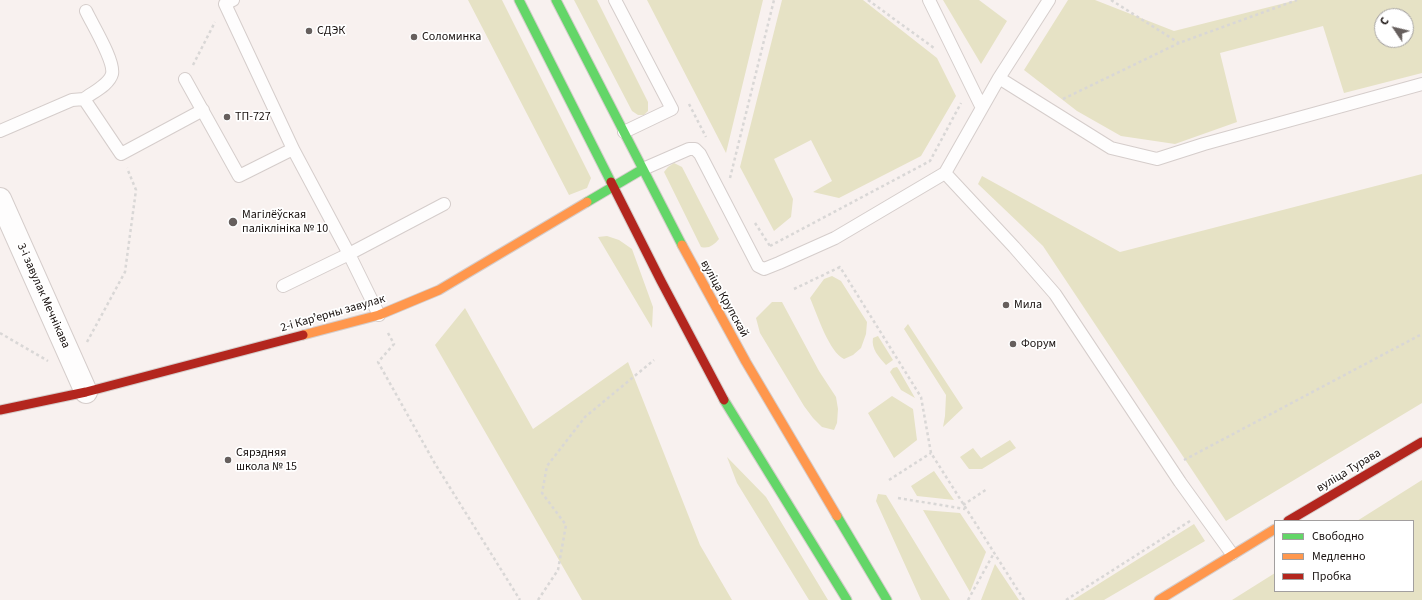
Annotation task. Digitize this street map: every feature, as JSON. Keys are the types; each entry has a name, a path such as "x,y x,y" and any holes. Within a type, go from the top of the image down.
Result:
{"main road":[{"path":"518,0 612,187 728,408 847,600"},
{"name":"вуліца Крупскай","path":"556,0 692,266 746,362 887,600"},
{"name":"2-і Карʼерны завулак","path":"0,410 86,392 379,315 439,290 643,169"},
{"name":"вуліца Турава","path":"1290,520 1422,442"},
{"path":"1159,600 1274,530"}],"street":[{"name":"3-і завулак Мечнікава","path":"0,199 64,365 86,392"}],"lane":[{"path":"615,0 672,108 624,132"},
{"path":"929,0 982,108"},
{"path":"643,169 689,149 695,149 700,154 758,266 764,269 779,263 835,238 945,173 999,78 1049,0"},
{"path":"229,2 293,149 349,254 379,315"},
{"path":"0,131 72,100 84,99 104,85 112,74 111,62 86,11"},
{"path":"999,78 1111,148 1157,159 1204,144 1422,84"},
{"path":"185,80 239,176 293,149"},
{"path":"84,99 121,154 203,110"},
{"path":"945,173 1014,246 1055,294 1202,513 1232,554"},
{"path":"283,286 349,254 444,204"}],"path":[{"path":"726,173 730,180 774,0"},
{"path":"868,0 937,51"},
{"path":"1111,0 1179,43"},
{"path":"1046,107 1179,43 1297,0"},
{"path":"185,80 229,2"},
{"path":"770,246 930,161 964,97"},
{"path":"688,104 707,139"},
{"path":"0,333 64,365 125,272 136,190 121,154"},
{"path":"754,220 779,263"},
{"path":"794,289 840,267 921,397 931,453 1024,600"},
{"path":"379,315 394,344 378,362 434,462 520,600"},
{"path":"1171,467 1422,334"},
{"path":"538,600 558,570 566,525 542,493 547,466 585,417 654,360"},
{"path":"889,480 931,453"},
{"path":"963,505 987,490"},
{"path":"898,498 966,509"},
{"path":"1066,600 1202,513"},
{"path":"968,600 994,553"}],"shaded area":[{"path":"468,0 502,0 591,178 587,188 569,195"},
{"path":"574,0 597,0 648,102 648,111 644,115 638,115 632,111"},
{"path":"647,0 763,0 726,153"},
{"path":"782,0 863,0 937,58 956,96 921,156 839,198 813,192 832,181 811,140 774,159 793,199 791,217 774,231 740,167"},
{"path":"943,0 979,0 1007,21 981,64"},
{"path":"1068,0 1095,0 1174,31 1297,0 1422,0 1422,73 1344,93 1323,26 1220,53 1237,122 1175,144 1121,136 1077,111 1024,70"},
{"path":"674,163 682,167 719,239 711,246 701,247 664,172"},
{"path":"1422,174 1422,403 1226,521 1043,246 978,184 982,176 1120,252"},
{"path":"607,236 619,240 632,249 653,307 652,328 598,237"},
{"path":"832,276 841,281 867,322 866,334 861,348 853,355 844,359 833,349 828,341 810,298 824,279"},
{"path":"772,302 782,302 819,371 836,397 838,409 837,423 834,430 822,427 813,418 804,406 760,333 756,318"},
{"path":"465,308 533,429 628,362 700,545 732,600 582,600 435,345"},
{"path":"908,324 963,408 943,427 946,395 904,329"},
{"path":"878,336 893,360 886,365 876,353 873,346 873,338"},
{"path":"897,367 915,398 901,390 890,372 893,368"},
{"path":"892,396 913,409 917,440 894,458 868,413"},
{"path":"1010,440 1016,448 982,469 969,469 960,457 973,448 981,458"},
{"path":"727,457 766,497 828,600 809,600 737,483"},
{"path":"934,471 954,500 917,496 911,486"},
{"path":"1422,480 1422,600 1232,600 1274,574 1274,592 1414,592 1414,520 1359,520"},
{"path":"878,494 886,495 950,600 921,600 876,501"},
{"path":"923,510 960,513 986,552 970,592"},
{"path":"1194,524 1205,541 1104,600 1073,600"},
{"path":"995,564 1019,600 981,600"}],"traffic: fast":[{"path":"519,0 611,182"},
{"path":"556,0 682,245"},
{"path":"587,202 643,169"},
{"path":"724,400 847,600"},
{"path":"837,516 887,600"}],"traffic: slow":[{"path":"303,335 379,315 439,290 587,202"},
{"path":"682,245 746,362 837,516"},
{"path":"1159,600 1274,530"}],"traffic: jam":[{"path":"611,182 724,400"},
{"path":"0,410 86,392 303,335"},
{"path":"1290,520 1422,442"}],"place":[{"name":"СДЭК","path":"309,31"},
{"name":"Соломинка","path":"414,37"},
{"name":"ТП-727","path":"227,117"},
{"name":"Магілёўская паліклініка № 10","path":"233,222"},
{"name":"Мила","path":"1006,305"},
{"name":"Форум","path":"1013,344"},
{"name":"Сярэдняя школа № 15","path":"228,460"}]}
